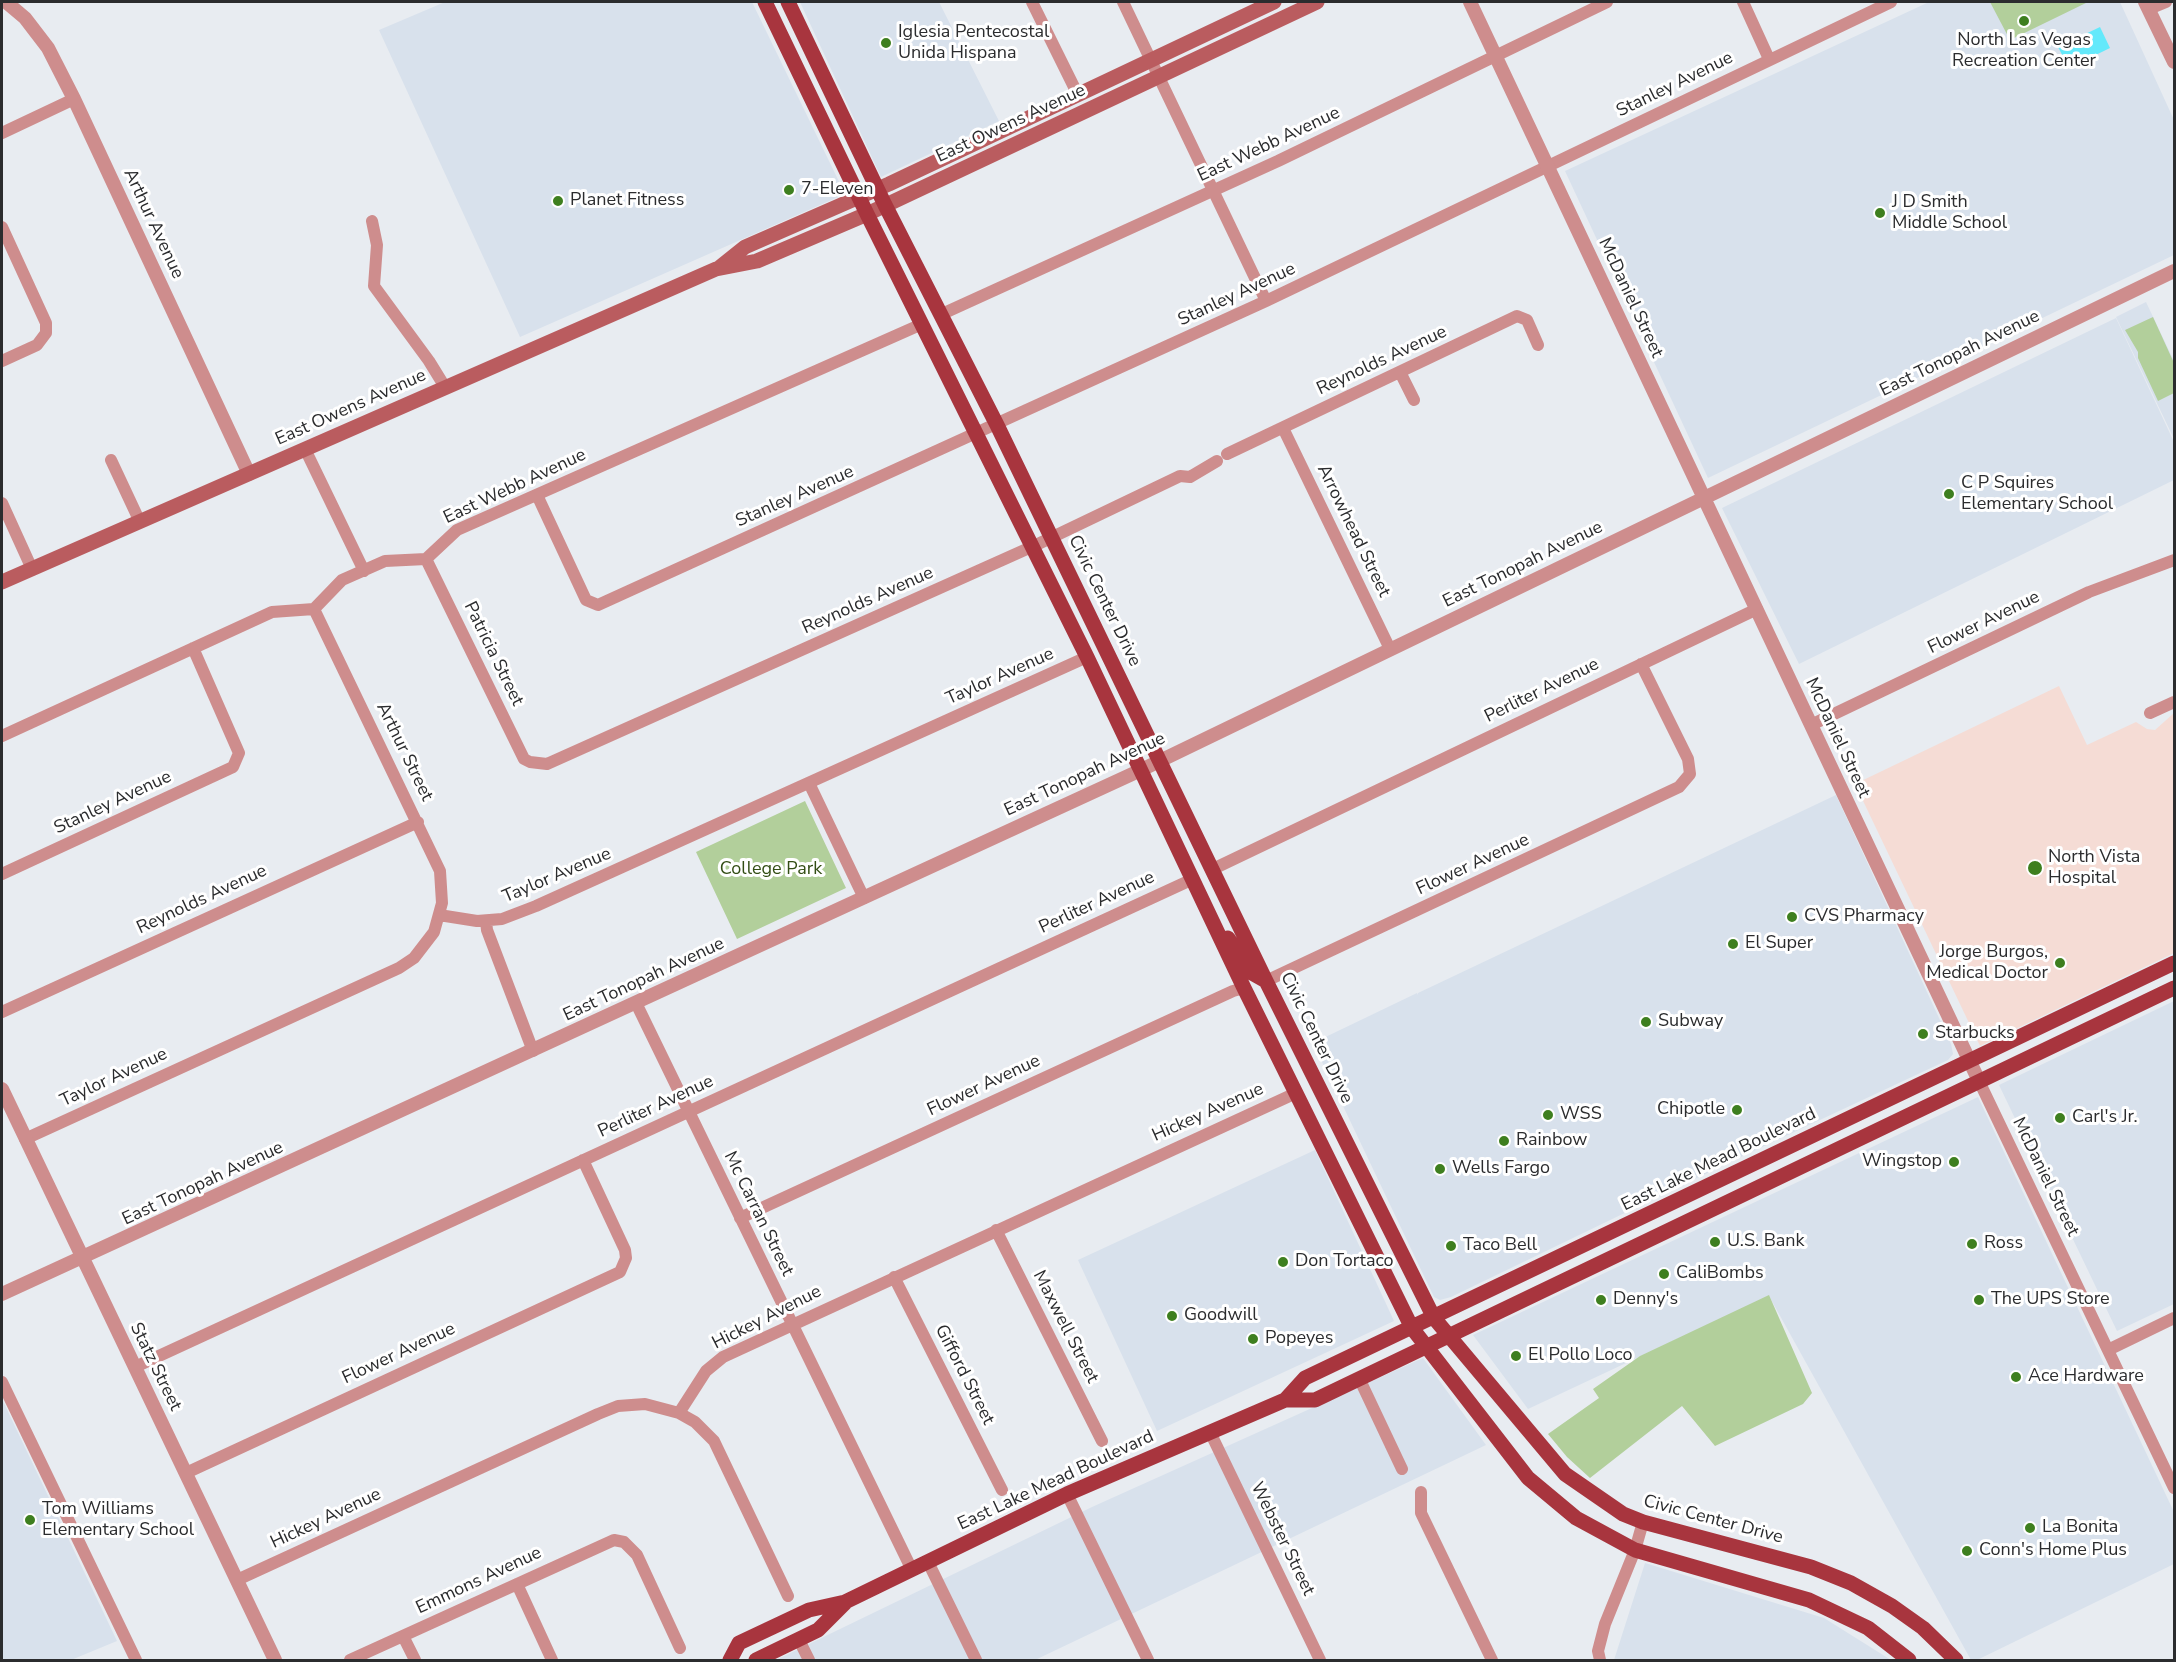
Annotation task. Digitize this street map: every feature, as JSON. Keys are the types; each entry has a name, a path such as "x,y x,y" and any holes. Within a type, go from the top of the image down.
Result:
{"main road":[{"path":"765,2 863,206 1087,657 1244,988 1412,1328 1528,1478 1576,1518 1635,1550 1809,1600 1868,1628 1909,1660"},
{"name":"Civic Center Drive","path":"788,2 881,197 997,425 1266,981 1434,1318 1565,1474 1623,1514 1643,1522 1811,1567 1851,1583 1892,1605 1923,1628 1956,1660"},
{"name":"East Owens Avenue","path":"2,582 716,269 745,247 863,206 1078,95 1155,69 1274,2"},
{"name":"East Owens Avenue","path":"881,197 1155,69 1306,4"},
{"path":"1216,929 1232,942 1250,972 1266,981"},
{"name":"East Lake Mead Boulevard","path":"1285,1400 1305,1378 2175,963"},
{"path":"1244,988 1251,988 1263,995 1293,1035"},
{"path":"2119,990 2137,993 2169,990"},
{"name":"East Lake Mead Boulevard","path":"730,1660 739,1643 809,1610 845,1602 1067,1494 1285,1400 1315,1400 2169,990"},
{"path":"1722,1180 1731,1199"},
{"name":"East Lake Mead Boulevard","path":"756,1660 818,1630 845,1602"}],"street":[{"name":"Arthur Avenue","path":"6,2 25,18 48,48 249,474"},
{"path":"1032,2 1078,95"},
{"path":"1123,2 1266,302"},
{"name":"McDaniel Street","path":"1470,2 1979,1081 2175,1488"},
{"name":"East Webb Avenue","path":"942,314 1213,191 1607,2"},
{"path":"1743,2 1769,59"},
{"name":"Stanley Avenue","path":"537,495 586,600 598,605 1266,302 1891,2"},
{"path":"2166,2 2147,5 2175,62"},
{"path":"2,133 74,99"},
{"path":"372,221 377,245 374,286 445,387"},
{"path":"2,227 46,323 46,333 37,345 2,361"},
{"name":"East Tonopah Avenue","path":"2,1294 83,1259 1141,770 2175,271"},
{"name":"Reynolds Avenue","path":"530,762 547,764 1031,547 1180,476 1190,477 1222,458 1517,316 1527,320 1538,345"},
{"name":"East Webb Avenue","path":"426,559 457,530 922,324"},
{"path":"1400,372 1414,400"},
{"name":"Arrowhead Street","path":"1283,428 1390,650"},
{"path":"305,449 364,571"},
{"path":"111,460 140,522"},
{"path":"2,503 32,569"},
{"path":"2,735 272,612 314,609 342,580 385,561 426,559"},
{"name":"Patricia Street","path":"426,559 524,759 530,762"},
{"name":"Flower Avenue","path":"1811,725 2089,592 2175,560"},
{"name":"Arthur Street","path":"314,609 440,871 442,903 439,915"},
{"name":"Perliter Avenue","path":"1213,869 1757,609"},
{"name":"Stanley Avenue","path":"2,874 233,767 239,753 192,648"},
{"name":"Taylor Avenue","path":"25,1138 399,968 414,958 434,932 439,915 486,921 502,919 536,906 1087,657"},
{"name":"Flower Avenue","path":"1266,981 1679,787 1690,774 1688,759 1641,664"},
{"path":"2150,713 2175,702"},
{"path":"809,783 864,898"},
{"name":"Reynolds Avenue","path":"2,1012 418,822"},
{"name":"Perliter Avenue","path":"135,1367 1192,879"},
{"path":"486,921 487,930 533,1051"},
{"name":"Flower Avenue","path":"740,1218 1233,991 1244,988"},
{"name":"Mc Carran Street","path":"636,1003 912,1570"},
{"name":"Statz Street","path":"2,1089 275,1660"},
{"name":"Hickey Avenue","path":"237,1580 618,1406 645,1404 679,1413 706,1371 723,1357 1296,1093"},
{"name":"Flower Avenue","path":"186,1473 620,1272 624,1265 625,1250 583,1160"},
{"name":"Maxwell Street","path":"996,1230 1102,1441"},
{"name":"Gifford Street","path":"894,1277 1002,1490"},
{"path":"2108,1350 2175,1318"},
{"path":"1359,1378 1402,1468"},
{"path":"2,1382 136,1660"},
{"path":"679,1413 695,1422 714,1442 788,1596"},
{"name":"Webster Street","path":"1210,1432 1320,1660"},
{"path":"1421,1492 1420,1513 1492,1660"},
{"path":"1067,1494 1148,1660"},
{"path":"1600,1660 1599,1651 1605,1624 1635,1550 1643,1522"},
{"name":"Emmons Avenue","path":"351,1660 614,1540 624,1542 637,1555 681,1648"},
{"path":"928,1562 976,1660"},
{"path":"517,1584 552,1660"},
{"path":"403,1636 415,1660"},
{"path":"799,1640 809,1660"}],"shaded area":[{"path":"445,2 752,2 845,194 520,337 379,30"},
{"path":"800,2 939,2 999,121 881,177"},
{"name":"J D Smith Middle School","path":"1929,2 2120,2 2174,120 2174,255 1708,478 1565,171"},
{"path":"2146,302 2174,361 2174,439 2116,317"},
{"name":"C P Squires Elementary School","path":"2116,318 2174,442 2174,480 1799,664 1722,508"},
{"name":"North Vista Hospital","path":"2059,686 2087,745 2136,722 2147,729 2155,730 2174,713 2174,953 1980,1046 1855,784"},
{"path":"1836,795 1951,1044 1953,1054 1948,1060 1451,1297 1440,1300 1434,1297 1313,1043"},
{"path":"2174,1001 2174,1304 2117,1331 1999,1085"},
{"path":"1978,1097 2174,1512 2174,1564 1977,1660 1971,1660 1769,1296 1528,1409 1473,1335"},
{"path":"1315,1150 1394,1321 1157,1431 1078,1260"},
{"path":"1423,1358 1486,1445 1035,1660 776,1660 1092,1507"},
{"name":"Tom Williams Elementary School","path":"2,1399 117,1641 71,1660 2,1660"},
{"path":"1645,1563 1824,1618 1891,1660 1614,1660"}],"green space":[{"name":"North Las Vegas Recreation Center","path":"1990,2 2088,2 2010,40"},
{"path":"2153,317 2174,363 2174,393 2158,401 2138,358 2138,352 2125,330"},
{"name":"College Park","path":"805,801 846,888 737,939 696,852"},
{"path":"1769,1295 1812,1393 1803,1404 1715,1446 1682,1406 1590,1478 1567,1457 1548,1434 1599,1398 1593,1389 1640,1356"}],"water":[{"path":"2100,27 2110,48 2069,68 2058,47"}],"place":[{"name":"North Las Vegas Recreation Center","path":"2024,21"},
{"name":"Iglesia Pentecostal Unida Hispana","path":"886,43"},
{"name":"7-Eleven","path":"789,190"},
{"name":"Planet Fitness","path":"558,201"},
{"name":"J D Smith Middle School","path":"1880,213"},
{"name":"C P Squires Elementary School","path":"1949,494"},
{"name":"North Vista Hospital","path":"2035,868"},
{"name":"CVS Pharmacy","path":"1792,917"},
{"name":"El Super","path":"1733,944"},
{"name":"Jorge Burgos, Medical Doctor","path":"2060,963"},
{"name":"Subway","path":"1646,1022"},
{"name":"Starbucks","path":"1923,1034"},
{"name":"Chipotle","path":"1737,1110"},
{"name":"WSS","path":"1548,1115"},
{"name":"Carl's Jr.","path":"2060,1118"},
{"name":"Rainbow","path":"1504,1141"},
{"name":"Wingstop","path":"1954,1162"},
{"name":"Wells Fargo","path":"1440,1169"},
{"name":"U.S. Bank","path":"1715,1242"},
{"name":"Ross","path":"1972,1244"},
{"name":"Taco Bell","path":"1451,1246"},
{"name":"Don Tortaco","path":"1283,1262"},
{"name":"CaliBombs","path":"1664,1274"},
{"name":"Denny's","path":"1601,1300"},
{"name":"The UPS Store","path":"1979,1300"},
{"name":"Goodwill","path":"1172,1316"},
{"name":"Popeyes","path":"1253,1339"},
{"name":"El Pollo Loco","path":"1516,1356"},
{"name":"Ace Hardware","path":"2016,1377"},
{"name":"Tom Williams Elementary School","path":"30,1520"},
{"name":"La Bonita","path":"2030,1528"},
{"name":"Conn's Home Plus","path":"1967,1551"}]}
